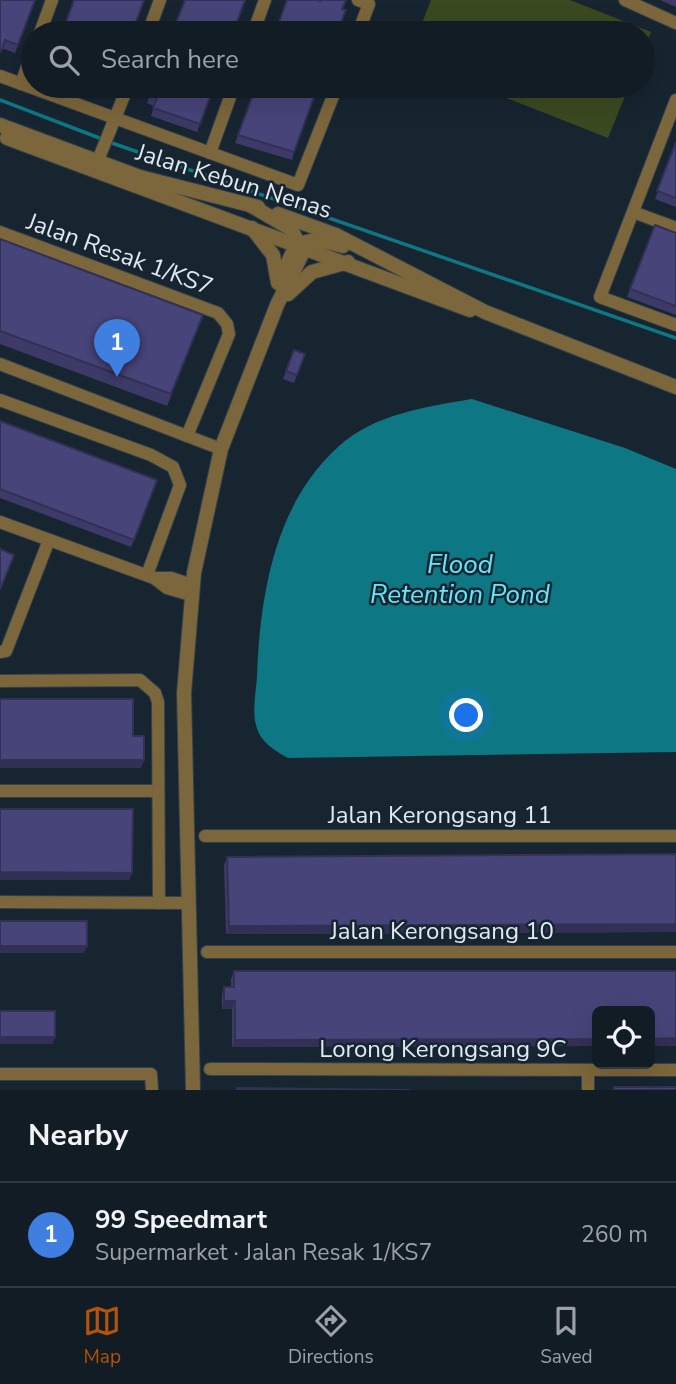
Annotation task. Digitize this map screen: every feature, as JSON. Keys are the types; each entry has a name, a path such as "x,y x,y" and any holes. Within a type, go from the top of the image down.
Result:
{"street":[{"path":"44,21 52,0"},
{"path":"152,21 160,0"},
{"path":"257,21 265,0"},
{"path":"625,0 676,23"},
{"path":"360,21 364,2"},
{"path":"0,76 20,84"},
{"path":"60,98 298,185 332,98"},
{"path":"96,167 124,98"},
{"path":"210,153 230,98"},
{"path":"676,100 600,297 676,325"},
{"name":"Jalan Kebun Nenas","path":"0,125 78,154 96,167 117,169 250,205 335,235 485,312 676,387"},
{"name":"Jalan Kebun Nenas","path":"0,135 96,167 348,262 463,309 485,312"},
{"path":"78,154 98,150 108,139"},
{"path":"108,139 108,154 117,169"},
{"path":"193,1090 184,693 192,590 221,449 277,305 302,256 300,245 291,229 250,205"},
{"path":"633,212 676,228"},
{"path":"252,228 273,255 277,265 277,305"},
{"name":"Jalan Resak 1/KS7","path":"0,232 218,313 227,324 229,334 187,436"},
{"path":"300,245 328,242 375,257"},
{"path":"277,305 312,272 348,262"},
{"path":"0,364 221,449"},
{"path":"0,400 151,456 173,467 180,485 151,576"},
{"path":"0,522 151,576 167,588 192,590"},
{"path":"0,652 6,651 49,540"},
{"path":"0,681 140,680 155,693 158,702 159,903"},
{"path":"0,791 158,791"},
{"name":"Jalan Kerongsang 11","path":"205,836 676,835"},
{"path":"0,902 188,903"},
{"name":"Jalan Kerongsang 10","path":"207,952 676,952"},
{"name":"Lorong Kerongsang 9C","path":"210,1069 676,1070"},
{"path":"588,1070 588,1090"},
{"path":"0,1074 151,1074 152,1090"}],"green space":[{"path":"431,0 570,0 623,21 423,21"},
{"path":"506,98 624,98 608,138"}],"water":[{"name":"Flood Retention Pond","path":"472,399 625,448 676,469 676,752 288,758 273,749 261,736 256,725 254,708 262,615 275,553 299,496 316,470 338,447 368,427 401,414"}],"building":[{"path":"0,0 35,0 27,21 21,21 18,45 5,40 0,50"},
{"path":"74,0 144,0 136,21 66,21"},
{"path":"185,0 245,0 237,21 177,21"},
{"path":"287,0 346,0 342,9 346,10 342,21 279,21"},
{"path":"157,98 210,98 200,124 153,108"},
{"path":"252,98 314,98 294,152 238,135"},
{"path":"676,142 676,198 657,191"},
{"path":"655,225 676,233 676,306 630,289"},
{"path":"0,239 203,315 171,394 0,331"},
{"path":"294,350 305,354 297,375 286,371"},
{"path":"0,421 157,480 134,540 0,489"},
{"path":"0,549 14,555 0,590"},
{"path":"0,699 133,699 133,736 144,736 144,760 0,760"},
{"path":"0,809 133,809 132,873 0,872"},
{"path":"676,854 676,924 229,926 227,857"},
{"path":"0,921 87,921 87,946 0,946"},
{"path":"234,971 676,971 676,1038 655,1039 655,1006 592,1006 592,1039 235,1040 235,1001 224,1001 224,987 234,987"},
{"path":"0,1011 55,1011 55,1037 0,1037"},
{"path":"614,1087 676,1087 676,1090 614,1090"},
{"path":"237,1088 410,1090 237,1090"}],"waterway":[{"path":"0,100 102,139"},
{"path":"109,142 676,338"}],"place":[{"name":"99 Speedmart","path":"117,377"}]}
